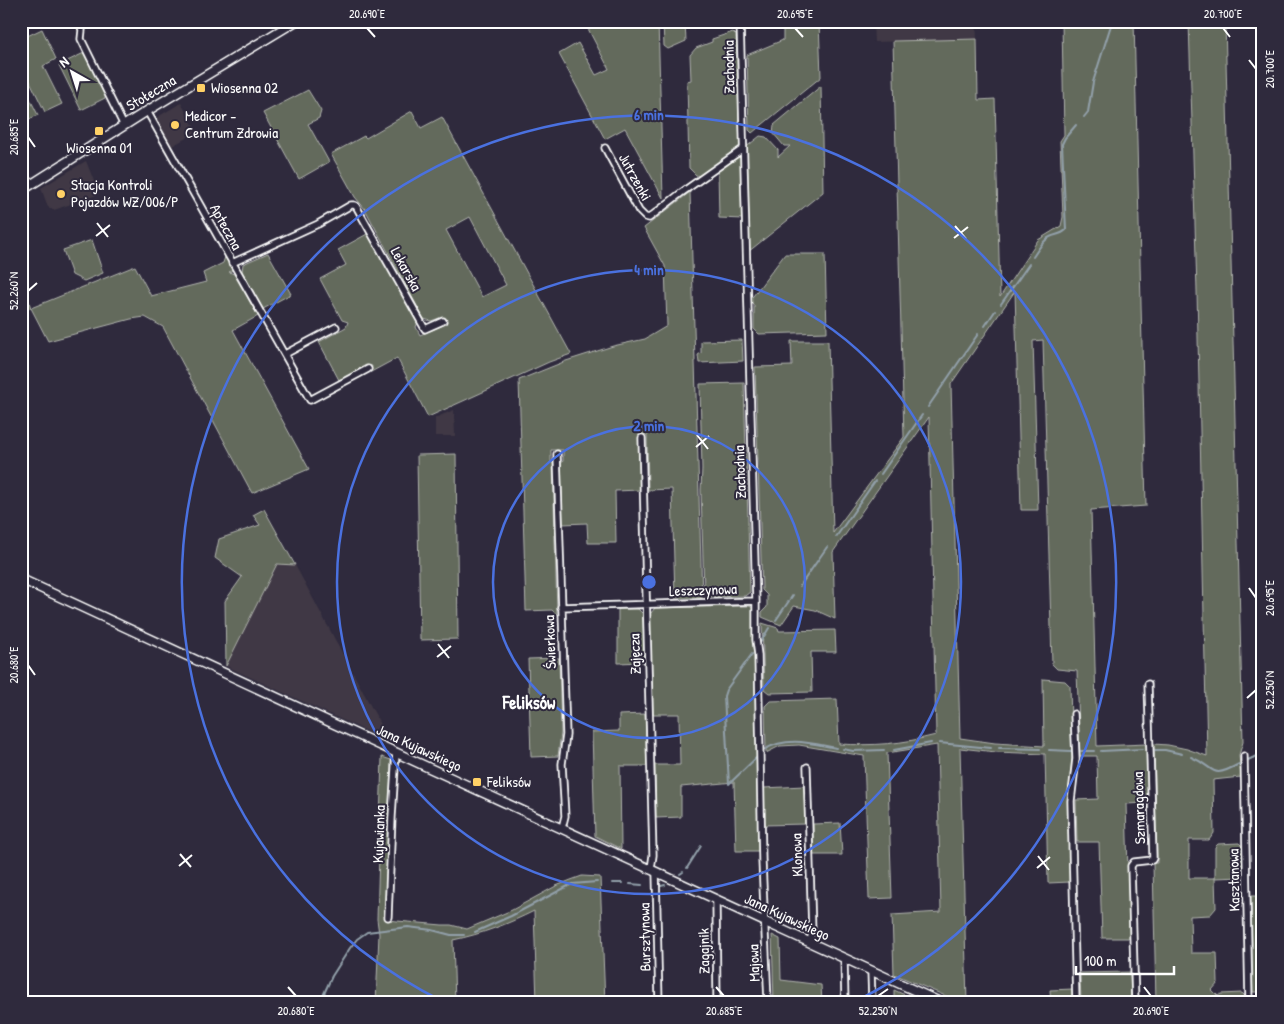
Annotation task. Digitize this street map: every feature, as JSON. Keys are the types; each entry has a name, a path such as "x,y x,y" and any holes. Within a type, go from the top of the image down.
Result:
{"main road":[{"name":"Stołeczna","path":"21,191 147,111 296,21"},
{"name":"Jana Kujawskiego","path":"21,579 942,1003"}],"street":[{"path":"79,21 82,30 81,39 124,126"},
{"name":"Zachodnia","path":"740,21 765,922"},
{"name":"Apteczna","path":"147,111 310,400 368,369"},
{"name":"Jutrzenki","path":"605,148 639,211 649,218 743,149"},
{"name":"Lekarska","path":"232,263 318,224 354,205 425,329 443,321"},
{"path":"285,354 336,327"},
{"name":"Zajęcza","path":"642,438 653,870"},
{"name":"Świerkowa","path":"556,454 566,735 562,764 565,816 562,828"},
{"name":"Leszczynowa","path":"562,607 756,601"},
{"name":"Szmaragdowa","path":"1135,1003 1131,866 1134,862 1150,861 1153,858 1148,684"},
{"path":"1074,714 1076,759 1071,801 1076,1003"},
{"name":"Kujawianka","path":"388,918 396,752"},
{"name":"Kasztanowa","path":"1244,756 1249,1003"},
{"name":"Klonowa","path":"807,767 812,932 810,943"},
{"name":"Bursztynowa","path":"653,870 659,1003"},
{"name":"Zagajnik","path":"716,899 717,1003"},
{"name":"Majowa","path":"765,922 768,1003"},
{"path":"844,959 846,1003"},
{"path":"871,971 872,1003"}],"shaded area":[{"path":"873,21 976,21 977,39 874,42"},
{"path":"181,103 197,132 172,146 156,118"},
{"path":"86,161 99,194 54,210 48,207 41,188"},
{"path":"454,410 455,436 435,436 435,418"},
{"path":"277,564 295,565 390,742 226,666"}],"green space":[{"path":"584,21 658,21 663,198 625,128 605,139 559,54 578,43 596,75 609,69"},
{"path":"663,21 685,21 686,41 668,49 664,46"},
{"path":"783,21 819,21 821,77 752,133 749,130 747,55 783,40"},
{"path":"1062,21 1134,21 1146,506 1091,510 1097,746 1147,744 1148,806 1145,803 1126,804 1130,938 1102,938 1099,842 1077,842 1076,800 1098,799 1097,756 1080,756 1077,671 1057,669 1052,664 1043,340 1033,341 1038,510 1021,510 1015,291 951,384 960,738 995,743 1044,746 1043,679 1065,681 1070,686 1072,756 1068,800 1070,882 1048,883 1045,754 960,748 967,1003 962,1003 894,974 892,915 941,912 937,745 887,753 892,898 869,899 864,756 799,745 780,746 766,753 765,706 770,701 837,699 839,744 888,744 936,735 929,417 833,552 835,619 815,610 794,606 781,625 762,617 762,612 767,607 767,595 762,590 755,367 792,366 791,341 828,341 833,533 904,437 893,41 977,39 978,100 995,99 1000,297 1038,240 1061,226 1063,217 1060,141 1064,135"},
{"path":"1189,21 1225,21 1243,742 1239,755 1241,777 1213,780 1214,833 1209,840 1189,840 1189,878 1215,878 1216,908 1210,915 1190,916 1191,953 1217,953 1218,983 1212,990 1218,996 1221,994 1242,993 1245,996 1246,1003 1156,1003 1153,863 1157,863 1154,744 1187,749 1207,756"},
{"path":"42,29 56,59 43,66 62,104 45,112 21,63 21,39"},
{"path":"733,32 736,35 740,145 738,149 700,176 696,175 689,168 687,81 691,80 690,55 696,48 712,42 712,39"},
{"path":"84,53 107,97 81,110 59,65"},
{"path":"21,81 38,115 21,123"},
{"path":"821,86 823,192 748,252 745,148 760,136 766,137 778,150 778,157 790,146 784,146 773,133 774,125"},
{"path":"308,90 321,111 319,118 308,124 329,162 299,179 263,113"},
{"path":"412,111 421,128 442,117 571,354 549,362 428,417 397,358 371,372 372,366 366,365 339,380 319,342 346,327 348,322 342,320 320,279 346,265 338,250 369,233 418,322 416,327 420,335 446,324 442,317 431,321 424,319 365,209 355,197 331,154 364,136 366,138","holes":["470,217 506,285 482,297 446,230"]},
{"path":"738,155 742,158 744,219 719,218 718,170"},
{"path":"690,192 702,598 675,598 672,489 648,490 647,435 639,434 640,490 615,491 616,543 588,543 587,523 563,524 561,464 563,461 563,450 551,450 557,615 552,610 526,611 519,380 566,361 613,346 645,339 667,326 665,266 644,228"},
{"path":"92,240 103,273 84,281 72,275 63,250"},
{"path":"268,253 291,294 263,309 242,271 243,264"},
{"path":"785,254 825,254 827,332 759,334 754,329 754,306 750,300"},
{"path":"225,257 233,270 229,272 234,274 258,316 233,330 309,469 252,493 163,327 145,317 48,341 31,308 135,266 151,296 206,282 203,273 223,263"},
{"path":"21,279 31,308 21,311"},
{"path":"742,340 743,361 699,363 698,355 701,353 701,341"},
{"path":"744,383 750,592 745,596 708,597 704,592 700,384"},
{"path":"456,454 458,639 420,640 417,455"},
{"path":"264,509 295,565 277,564 226,666 225,601 242,577 215,558 219,539 260,525 253,515"},
{"path":"749,606 754,608 761,851 736,851 734,782 681,787 681,817 656,818 655,765 680,765 679,714 653,714 650,614 655,608"},
{"path":"618,609 638,609 643,614 644,662 618,663"},
{"path":"762,623 778,628 779,631 835,630 836,652 811,652 812,692 769,693 764,689"},
{"path":"559,658 561,733 558,756 531,757 528,659"},
{"path":"645,714 647,766 620,766 621,849 595,836 592,732 619,731 619,715"},
{"path":"382,757 391,760 386,920 451,925 467,929 512,910 571,880 582,876 600,877 605,1003 537,1003 534,911 495,928 453,940 455,1003 376,1003"},
{"path":"804,786 805,824 764,825 764,788"},
{"path":"840,823 842,855 813,855 813,824"},
{"path":"1239,843 1242,846 1242,877 1215,878 1215,847 1218,844"},
{"path":"1251,896 1263,896 1263,992 1253,992"},
{"path":"772,935 780,939 781,980 821,985 822,1003 774,1003"},
{"path":"1130,972 1131,1003 1081,1002 1080,973"},
{"path":"1073,989 1073,1003 1051,1003 1050,990"},
{"path":"894,990 918,1001 918,1003 894,1003"}],"waterway":[{"path":"1084,117 1088,112 1093,82 1111,25"},
{"path":"1033,257 1047,238 1066,230 1062,144 1076,125"},
{"path":"1001,304 1029,264"},
{"path":"985,326 995,311"},
{"path":"928,407 978,334"},
{"path":"881,474 922,415"},
{"path":"836,537 875,481"},
{"path":"800,586 827,547"},
{"path":"776,620 793,595"},
{"path":"760,643 769,628"},
{"path":"729,784 724,696 726,690 752,654"},
{"path":"763,750 781,743 790,742 836,748"},
{"path":"894,750 931,743"},
{"path":"939,743 991,748"},
{"path":"999,748 1040,749"},
{"path":"843,749 853,751 884,750"},
{"path":"1101,751 1143,749"},
{"path":"1049,750 1071,751"},
{"path":"1152,750 1165,750 1182,754"},
{"path":"1080,751 1094,751"},
{"path":"1248,760 1263,753"},
{"path":"1191,757 1217,772 1239,764"},
{"path":"729,784 756,758"},
{"path":"687,868 701,846"},
{"path":"475,932 511,916 572,884 597,882"},
{"path":"612,883 622,883"},
{"path":"630,884 642,885"},
{"path":"661,886 665,885"},
{"path":"322,1003 322,998 332,976 357,939 367,932 408,927 451,935 464,935"}],"place":[{"name":"Wiosenna 02","path":"201,88"},
{"name":"Medicor - Centrum Zdrowia","path":"175,125"},
{"name":"Wiosenna 01","path":"99,131"},
{"name":"Stacja Kontroli Pojazdów WZ/006/P","path":"61,194"},
{"name":"Feliksów","path":"477,782"}],"district":[{"name":"Feliksów","path":"529,703"}]}
